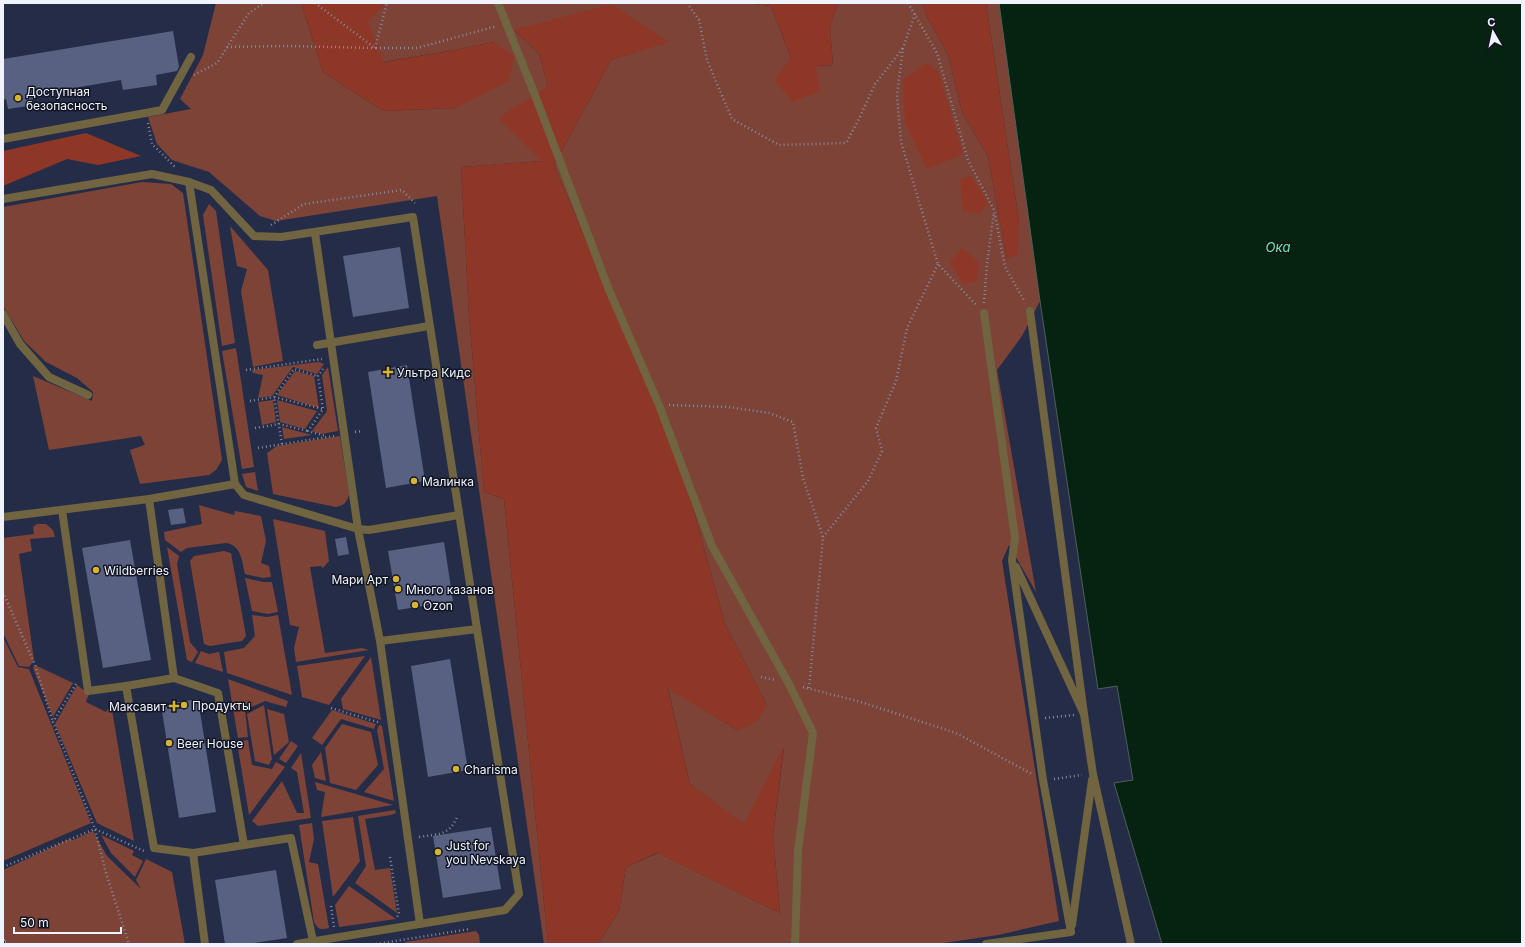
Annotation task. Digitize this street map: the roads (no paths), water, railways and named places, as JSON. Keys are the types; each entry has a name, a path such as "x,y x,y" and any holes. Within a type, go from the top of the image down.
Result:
{"lane":[{"path":"498,3 505,24 533,90 609,290 659,405 712,546 789,684 813,733 798,851 795,944"},
{"path":"3,139 162,110 191,57"},
{"path":"3,199 152,174 189,182 211,190 254,236 281,237 315,233 413,217 519,894 505,910 297,944"},
{"path":"189,182 235,484 244,495 358,529 369,530 459,515"},
{"path":"315,233 358,529 380,641 420,924"},
{"path":"1030,311 1093,774 1131,944"},
{"path":"984,313 1015,538 1012,560 1043,780 1071,932"},
{"path":"3,314 20,344 49,377 88,395"},
{"path":"317,345 429,326"},
{"path":"3,517 148,499 235,484"},
{"path":"148,499 174,678"},
{"path":"62,510 88,691 174,678 218,693 244,845"},
{"path":"1012,560 1084,714"},
{"path":"380,641 477,629"},
{"path":"126,686 154,848 193,853 291,838 313,942"},
{"path":"1071,932 1093,774"},
{"path":"193,853 205,944"},
{"path":"986,944 1071,932"}],"water":[{"name":"Ока","path":"999,3 1522,3 1522,944 1162,944 1114,783 1133,780 1117,686 1098,689 1040,301"}],"place":[{"name":"Доступная безопасность","path":"18,98"},
{"name":"Ультра Кидс","path":"388,372"},
{"name":"Малинка","path":"414,481"},
{"name":"Wildberries","path":"96,570"},
{"name":"Мари Арт","path":"396,579"},
{"name":"Много казанов","path":"398,589"},
{"name":"Ozon","path":"415,605"},
{"name":"Продукты","path":"184,705"},
{"name":"Максавит","path":"174,706"},
{"name":"Beer House","path":"169,743"},
{"name":"Charisma","path":"456,769"},
{"name":"Just for you Nevskaya","path":"438,852"}]}
